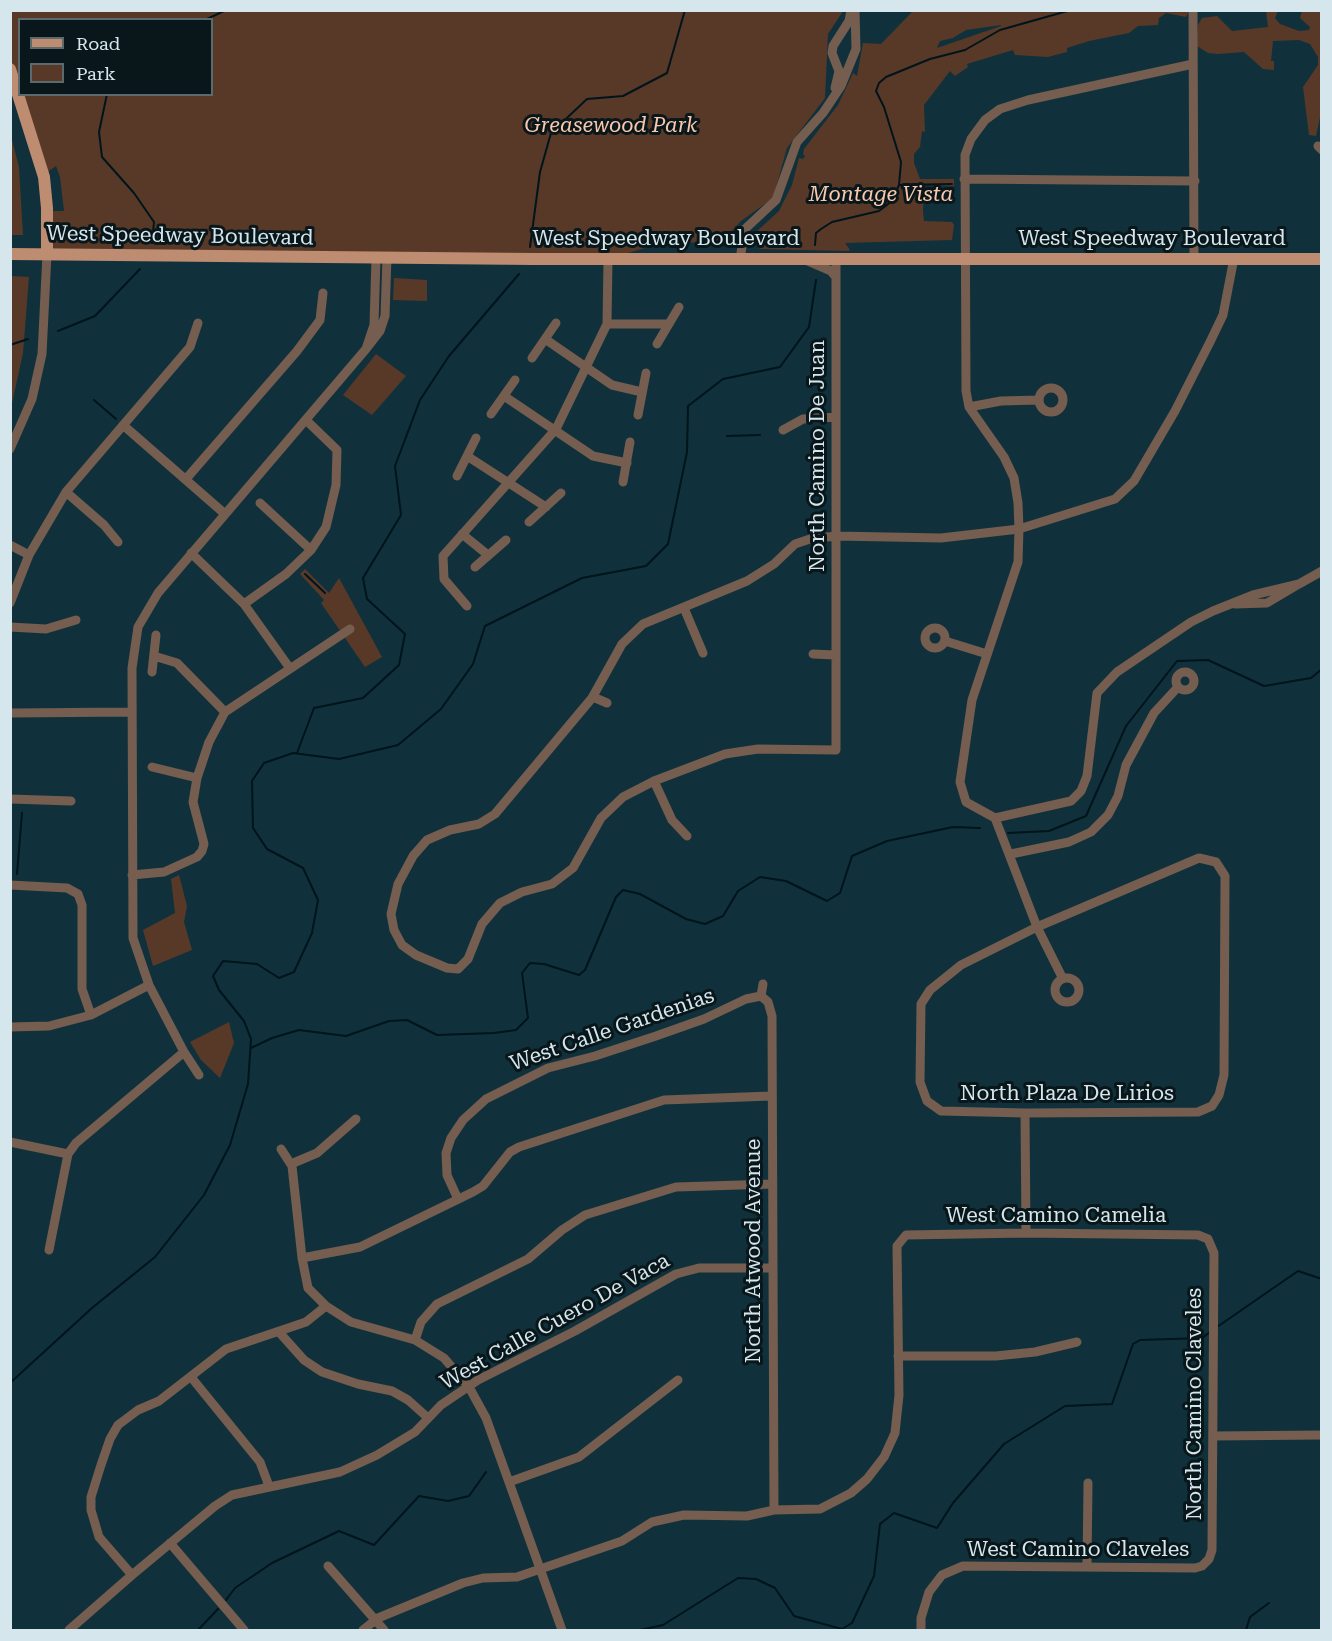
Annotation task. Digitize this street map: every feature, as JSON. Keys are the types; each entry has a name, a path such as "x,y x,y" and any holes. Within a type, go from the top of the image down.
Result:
{"main road":[{"path":"10,69 18,94"},
{"path":"18,96 44,177 47,208 46,254"},
{"name":"West Speedway Boulevard","path":"10,254 608,259 1322,259"}],"street":[{"path":"831,102 839,71 832,53 853,10"},
{"path":"740,259 745,229 776,200 797,142 831,102 841,86 856,49 853,10"},
{"path":"1193,10 1194,258"},
{"path":"837,41 849,42 856,49"},
{"path":"1063,979 1037,927 1011,854 995,818 966,802 960,782 972,700 1018,561 1019,529 1014,478 1004,457 969,407 966,391 963,258 965,155 971,139 985,120 1000,109 1028,100 1193,64"},
{"path":"964,179 1195,181"},
{"path":"10,449 32,399 42,354 46,254"},
{"path":"199,1075 184,1052 149,985 133,938 132,669 138,627 158,592 366,349 374,325 381,257"},
{"path":"800,258 831,271 836,277"},
{"name":"North Camino De Juan","path":"654,781 725,754 758,749 836,750 836,258"},
{"path":"687,836 672,820 654,781 623,797 601,818 573,868 552,884 522,892 500,903 482,924 468,958 459,972 416,956 402,945 394,930 391,914 399,884 413,856 427,840 450,830 479,824 495,814 593,696 622,644 643,624 759,574 795,544 836,536 941,538 1019,529 1115,499 1134,482 1175,411 1223,315 1234,258"},
{"path":"466,606 444,579 443,556 556,429 585,365 607,324 608,259"},
{"path":"186,479 297,351 320,320 323,293"},
{"path":"657,344 679,307"},
{"path":"532,358 556,322"},
{"path":"10,603 29,555 66,492 190,347 198,323"},
{"path":"607,324 669,324"},
{"path":"545,339 612,385 642,392"},
{"path":"638,414 646,373"},
{"path":"491,414 515,380"},
{"path":"504,396 593,456 627,463"},
{"path":"969,407 1001,401 1038,399"},
{"path":"783,430 803,419 836,417"},
{"path":"243,604 286,574 311,550 326,527 336,485 338,449 306,420"},
{"path":"123,425 225,514"},
{"path":"457,476 476,438"},
{"path":"623,482 630,441"},
{"path":"467,456 546,507"},
{"path":"66,492 104,525 118,542"},
{"path":"530,522 561,493"},
{"path":"260,503 311,550"},
{"path":"462,534 488,555"},
{"path":"475,567 506,540"},
{"path":"10,545 29,555"},
{"path":"190,553 243,604 289,668"},
{"path":"995,818 1071,801 1081,791 1088,776 1097,693 1117,672 1191,622 1213,611 1235,604 1267,603 1322,571"},
{"path":"684,608 703,653"},
{"path":"10,627 46,629 76,620"},
{"path":"132,874 164,872 206,853 193,802 196,778 209,742 225,712 350,628"},
{"path":"152,672 156,635"},
{"path":"945,641 987,654"},
{"path":"813,654 835,655"},
{"path":"154,656 177,663 225,712"},
{"path":"1011,854 1069,842 1091,832 1108,815 1118,796 1126,765 1155,713 1178,687"},
{"path":"593,696 607,703"},
{"path":"10,713 132,712"},
{"path":"152,767 196,778"},
{"path":"10,799 71,801"},
{"name":"North Plaza De Lirios","path":"1199,858 1216,862 1225,876 1224,1075 1220,1095 1212,1106 1198,1113 1025,1113 941,1111 927,1101 920,1082 921,1004 930,990 961,965 1037,927 1199,858"},
{"path":"10,885 67,888 80,893 82,989 91,1015"},
{"path":"761,996 763,984"},
{"path":"10,1027 49,1026 91,1015 149,985"},
{"name":"North Atwood Avenue","path":"761,996 768,1002 772,1016 774,1510"},
{"name":"West Calle Gardenias","path":"458,1199 447,1175 446,1153 451,1138 463,1120 486,1099 548,1068 595,1056 656,1036 704,1019 746,999 761,996"},
{"path":"50,1250 68,1154 76,1143 184,1052"},
{"path":"302,1258 360,1247 483,1185 510,1152 573,1128 664,1100 771,1096"},
{"path":"1025,1113 1026,1233"},
{"path":"291,1164 317,1153 356,1119"},
{"path":"10,1142 68,1154"},
{"path":"281,1149 291,1164 302,1258 308,1288 326,1306 351,1322 415,1340 444,1358 469,1387 486,1418 562,1630"},
{"path":"415,1340 421,1322 437,1304 528,1259 562,1230 585,1215 676,1187 772,1184"},
{"name":"West Camino Camelia","path":"898,1356 897,1251 900,1237 918,1233 1026,1233 1198,1235 1210,1238"},
{"name":"North Camino Claveles","path":"1206,1566 1212,1550 1214,1253 1210,1238"},
{"name":"West Calle Cuero De Vaca","path":"69,1630 170,1543 232,1495 340,1472 377,1455 415,1432 427,1417 469,1387 676,1274 699,1268 772,1268"},
{"path":"132,1575 94,1528 91,1497 110,1439 118,1425 138,1410 159,1401 226,1349 306,1322 326,1306"},
{"path":"279,1332 304,1360 322,1372 349,1382 392,1391 408,1400 427,1417"},
{"path":"363,1630 376,1620 464,1583 483,1578 517,1577 622,1540 652,1522 684,1515 747,1516 774,1510 820,1509 851,1493 867,1479 884,1457 895,1432 899,1395 898,1356 996,1356 1035,1352 1077,1342"},
{"path":"191,1377 261,1462 269,1486"},
{"path":"509,1482 579,1457 678,1380"},
{"path":"1213,1436 1322,1435"},
{"path":"1087,1566 1088,1483"},
{"path":"170,1543 244,1630"},
{"path":"328,1566 384,1630"},
{"name":"West Camino Claveles","path":"921,1630 921,1618 929,1592 942,1575 963,1566 1195,1568 1206,1566"}],"green space":[{"name":"Greasewood Park","path":"10,11 843,11 828,34 825,98 787,148 773,198 741,221 721,243 665,242 608,259 47,249 45,211 64,211 60,177 56,166 43,175 11,84"},
{"name":"Montage Vista","path":"913,11 1189,11 1186,17 1166,13 1159,18 1158,25 1138,26 1129,33 1089,41 1067,48 1067,52 1048,57 1015,55 1013,50 967,64 968,67 955,76 950,71 924,105 925,132 922,131 920,147 914,154 914,163 920,179 954,179 954,186 924,185 923,211 924,221 952,222 954,225 952,240 845,243 850,250 848,251 760,249 753,240 755,233 779,211 792,185 799,158 803,159 805,156 804,149 838,105 853,73 857,76 863,43 881,44","holes":["1001,26 937,48 940,41 953,38 966,30"]},
{"path":"1266,11 1278,11 1275,18 1280,24 1299,31 1309,30 1310,27 1300,18 1302,11 1321,11 1322,108 1316,136 1309,135 1303,87 1318,65 1318,57 1310,44 1299,40 1273,41 1271,61 1274,61 1274,70 1263,69 1244,52 1208,53 1197,46 1198,25 1202,18 1217,16 1232,31 1268,27"},
{"path":"10,132 19,167 23,235 11,235"},
{"path":"11,276 29,277 23,353 11,408"},
{"path":"394,278 427,280 427,301 393,300"},
{"path":"376,354 406,376 372,415 343,395"},
{"path":"305,569 329,593 339,578 382,657 365,667 321,603 324,600 300,574"},
{"path":"179,875 187,906 184,922 192,950 153,966 143,930 175,913 171,879"},
{"path":"229,1022 234,1043 220,1078 201,1060 190,1042"}],"waterway":[{"path":"209,18 226,10"},
{"path":"530,247 540,172 551,133 587,99 623,96 667,73 685,10"},
{"path":"815,245 816,233 821,229 832,222 879,211 892,201 899,185 901,162 884,107 876,91 879,83 886,77 930,59 965,50 1000,30 1071,10"},
{"path":"107,96 99,132 102,157 134,193 154,222 152,243"},
{"path":"899,185 952,184"},
{"path":"58,331 95,316 140,269"},
{"path":"297,753 314,708 363,698 399,665 405,634 367,599 363,578 401,515 395,466 420,400 449,356 519,274"},
{"path":"10,1383 92,1308 155,1257 204,1195 230,1145 248,1084 251,1039 244,1021 219,990 213,976 223,961 257,964 279,978 294,972 312,933 318,900 303,868 267,849 253,828 252,781 264,763 293,753 339,759 398,745 441,709 473,664 485,626 582,578 646,566 668,544 687,452 688,406 723,379 780,367 809,327 816,280"},
{"path":"10,345 28,339"},
{"path":"94,400 116,419"},
{"path":"727,436 760,435"},
{"path":"305,574 325,593"},
{"path":"1008,833 1049,831 1086,816 1126,726 1177,661 1208,660 1264,686 1311,678 1322,669"},
{"path":"17,874 22,813"},
{"path":"251,1048 272,1038 299,1030 346,1036 389,1021 407,1020 437,1035 516,1030 528,1018 522,973 530,963 544,964 579,975 585,970 616,897 623,890 640,894 686,919 705,924 723,916 738,891 760,877 786,881 827,901 840,893 852,856 887,841 953,827 980,828"},
{"path":"1217,1327 1298,1271 1322,1279"},
{"path":"640,1630 663,1625 738,1578 756,1579 775,1588 794,1616 842,1629 852,1623 874,1576 880,1524 894,1513 937,1528 953,1503 1004,1444 1065,1406 1112,1404 1133,1344 1140,1340 1202,1338 1210,1332"},
{"path":"226,1600 235,1588 272,1563 339,1531 374,1545 419,1496 448,1501 469,1496 486,1472"},
{"path":"1246,1630 1250,1617 1269,1603"},
{"path":"198,1630 218,1609"}]}
